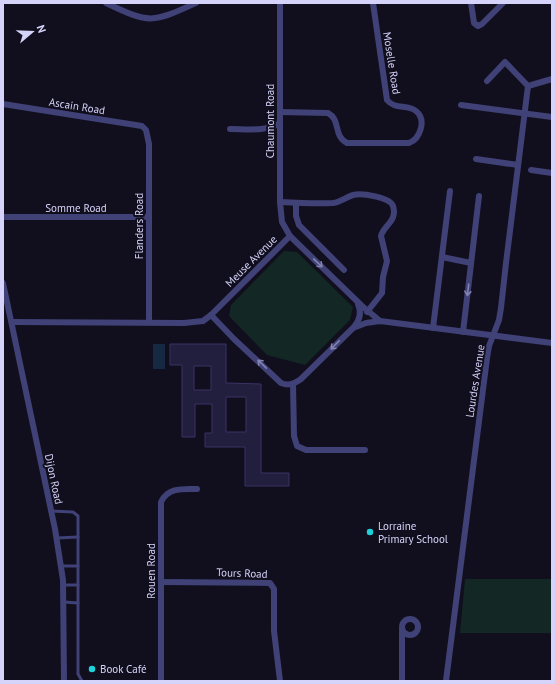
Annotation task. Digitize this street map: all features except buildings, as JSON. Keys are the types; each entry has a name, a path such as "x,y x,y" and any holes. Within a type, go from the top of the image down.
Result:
{"street":[{"path":"106,3 133,16 150,19 158,19 196,3"},
{"name":"Chaumont Road","path":"280,3 280,202 282,222 290,236"},
{"name":"Moselle Road","path":"280,112 328,113 335,121 340,138 347,143 409,143 419,136 421,125 420,115 411,109 393,105 387,100 373,3"},
{"path":"472,3 474,24 478,26 482,24 503,3"},
{"path":"487,81 505,62 528,86 552,79"},
{"name":"Lourdes Avenue","path":"446,681 487,358 499,320 501,308 528,86"},
{"name":"Ascain Road","path":"3,104 142,126 146,130"},
{"path":"461,105 552,117"},
{"path":"230,129 267,128 276,126 280,123"},
{"name":"Flanders Road","path":"146,130 149,144 149,322"},
{"path":"476,159 518,165"},
{"path":"531,170 552,173"},
{"path":"433,328 450,191"},
{"path":"280,202 335,202 352,195 362,195 381,198 387,200 393,205 393,218 381,236 387,261 383,277 382,293 367,312"},
{"path":"463,332 479,196"},
{"path":"296,203 296,216 299,225 344,270"},
{"name":"Somme Road","path":"3,217 149,217"},
{"name":"Meuse Avenue","path":"12,322 202,321 211,316 290,236 367,312 380,321"},
{"path":"442,257 471,262"},
{"name":"Dijon Road","path":"3,283 62,566 64,602 64,681"},
{"name":"Meuse Avenue","path":"293,384 301,379 353,328 360,318 360,311 357,301"},
{"path":"211,316 281,383 288,385 293,384 294,436 297,446 306,450 365,450"},
{"name":"Meuse Avenue","path":"353,328 366,323 380,321 552,343"},
{"name":"Rouen Road","path":"162,681 161,502 170,492 197,489"},
{"name":"Tours Road","path":"161,582 272,584 274,592 274,631 280,681"},
{"path":"402,629 402,681"}],"lane":[{"path":"51,511 75,512 78,516 78,674 82,681"},
{"path":"57,538 78,537"},
{"path":"62,566 78,566"},
{"path":"63,585 78,585"},
{"path":"64,602 78,603"}],"green space":[{"path":"284,251 297,252 353,307 350,320 305,365 267,355 229,316 231,305"},
{"path":"465,579 552,579 552,633 460,633"}],"water":[{"path":"153,344 165,344 165,369 153,369"}],"place":[{"name":"Lorraine Primary School","path":"370,532"},
{"name":"Book Café","path":"92,669"}]}
